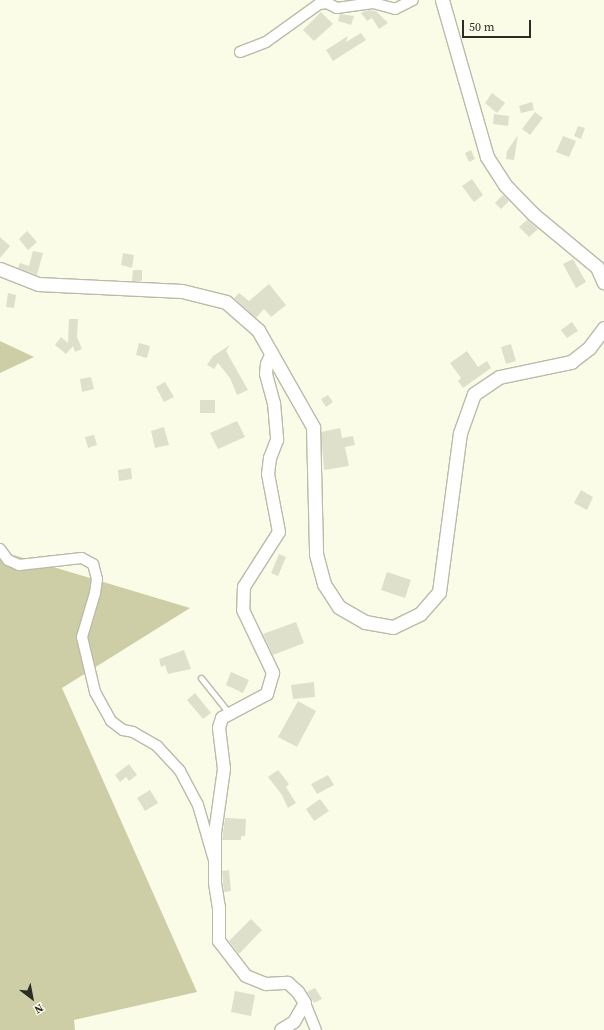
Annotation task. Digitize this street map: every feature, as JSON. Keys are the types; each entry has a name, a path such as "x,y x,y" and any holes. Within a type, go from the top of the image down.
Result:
{"main road":[{"path":"442,0 488,157 505,185 533,214 598,267 604,283"},
{"path":"0,269 38,284 182,291 226,302 258,330 313,427 316,554 324,584 338,607 365,622 393,627 420,614 439,592 460,433 474,394 499,377 570,362 589,348 604,328"}],"street":[{"path":"240,52 266,42 319,4 327,4 337,8 373,3 395,8 413,0"},
{"path":"272,353 267,364 266,374 274,403 277,440 270,458 268,474 279,532 244,587 243,610 273,673 267,694 222,718 219,728 224,769 215,833 216,865 214,883 219,907 219,941 246,976 266,984 288,983 298,992 305,1003 316,1030"},
{"path":"0,549 8,560 19,565 82,558 93,564 97,579 95,593 82,637 95,692 111,720 123,730 133,732 157,746 180,771 198,805 216,865"},
{"path":"281,1030 294,1022 305,1003"}],"lane":[{"path":"201,678 229,714"}],"green space":[{"path":"0,341 34,357 0,373"},
{"path":"0,551 190,608 62,688 197,992 74,1020 75,1030 0,1030"}],"building":[{"path":"368,10 376,11 388,23 379,29 372,18 367,21 361,13"},
{"path":"321,12 333,24 314,41 303,30"},
{"path":"340,14 354,16 351,25 338,21"},
{"path":"361,33 366,40 333,61 326,50 348,36 346,42"},
{"path":"492,93 505,103 497,113 485,103"},
{"path":"532,102 534,110 521,113 519,106"},
{"path":"535,112 543,118 530,135 522,129"},
{"path":"494,114 509,116 508,126 493,124"},
{"path":"578,126 585,128 581,139 574,136"},
{"path":"518,135 514,160 506,159 507,151"},
{"path":"563,136 576,141 569,157 556,152"},
{"path":"471,150 475,159 469,162 465,153"},
{"path":"472,179 483,195 474,202 462,186"},
{"path":"503,195 509,201 501,209 495,203"},
{"path":"527,220 538,229 529,237 519,227"},
{"path":"27,231 37,242 28,250 19,239"},
{"path":"0,237 10,246 0,258"},
{"path":"33,251 43,253 37,275 18,268 20,263 29,266"},
{"path":"123,253 134,255 132,268 121,265"},
{"path":"573,259 586,282 576,288 563,264"},
{"path":"133,270 142,270 142,281 132,281"},
{"path":"269,284 286,305 271,317 264,309 256,318 234,298 239,293 249,301"},
{"path":"8,293 16,295 14,308 6,307"},
{"path":"69,319 78,319 77,337 82,349 75,352 73,346 66,354 55,345 61,337 68,343"},
{"path":"572,322 578,331 567,338 561,330"},
{"path":"139,343 150,346 147,358 136,355"},
{"path":"511,344 516,361 506,364 501,347"},
{"path":"230,345 226,351 248,390 237,395 230,378 218,363 214,369 207,365 213,356"},
{"path":"467,351 478,367 487,361 491,368 463,388 458,381 461,378 450,363"},
{"path":"91,377 94,389 82,392 80,379"},
{"path":"165,382 174,397 164,402 156,387"},
{"path":"328,395 333,402 326,407 321,399"},
{"path":"200,400 215,400 215,413 200,413"},
{"path":"237,421 245,437 218,449 210,433"},
{"path":"164,427 169,445 155,448 151,431"},
{"path":"340,428 342,438 353,436 355,445 345,447 349,466 324,470 321,432"},
{"path":"94,435 97,445 88,448 85,437"},
{"path":"131,468 132,479 119,481 118,470"},
{"path":"581,490 593,497 587,510 574,503"},
{"path":"279,554 286,557 278,576 271,573"},
{"path":"387,572 411,580 405,598 381,590"},
{"path":"296,622 304,643 273,655 263,634"},
{"path":"184,650 191,669 168,674 165,665 161,667 159,659"},
{"path":"231,672 249,680 243,693 226,685"},
{"path":"314,682 315,697 293,699 291,685"},
{"path":"195,693 211,713 203,719 187,700"},
{"path":"298,701 316,711 297,747 278,737"},
{"path":"129,764 137,775 129,781 126,777 120,782 115,775"},
{"path":"278,770 289,784 286,787 296,803 288,808 282,795 268,777"},
{"path":"328,775 334,785 317,794 311,784"},
{"path":"150,790 158,803 145,811 137,798"},
{"path":"320,799 329,811 314,821 306,809"},
{"path":"225,818 246,819 245,836 241,836 241,840 222,840"},
{"path":"229,870 231,891 224,892 222,871"},
{"path":"251,919 262,930 239,954 229,941"},
{"path":"315,988 322,999 314,1003 307,992"},
{"path":"235,991 255,995 251,1016 231,1012"}]}
